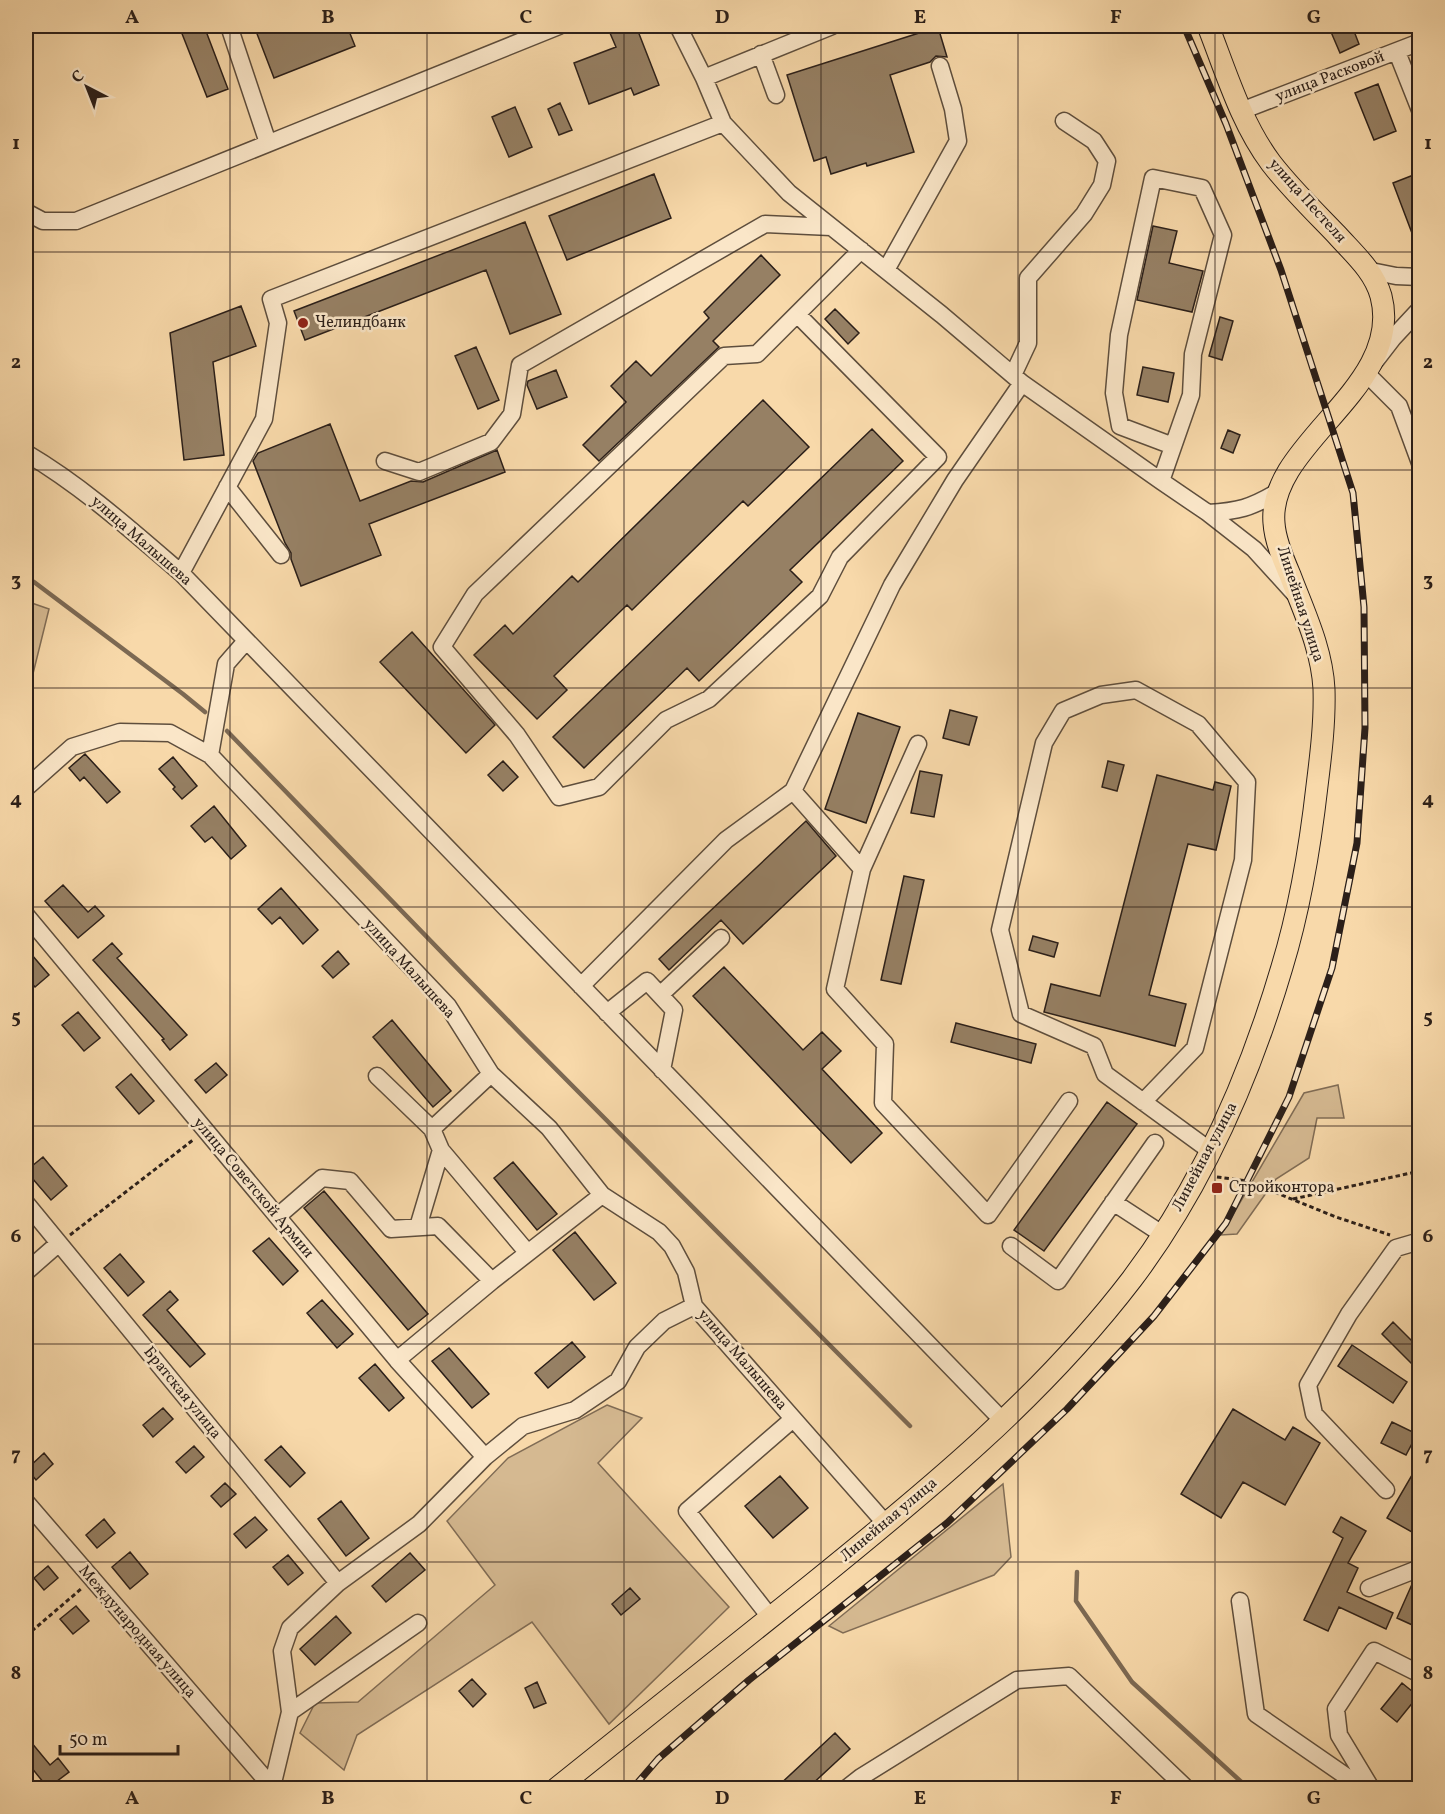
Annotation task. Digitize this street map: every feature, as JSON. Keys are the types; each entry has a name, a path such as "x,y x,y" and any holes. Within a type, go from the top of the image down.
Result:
{"main road":[{"name":"улица Пестеля","path":"1208,26 1241,111 1269,161 1371,271"},
{"name":"Линейная улица","path":"557,1788 886,1524 1004,1422 1044,1382 1133,1278 1212,1152 1266,1020 1289,943 1311,842 1322,746 1324,687 1313,635 1283,558 1274,523 1276,493 1297,458 1342,406 1366,373 1379,344 1383,321 1381,297 1371,271"}],"street":[{"path":"229,26 268,143"},
{"path":"26,212 43,221 76,221 559,26"},
{"path":"678,26 723,123 789,193 1017,379 1208,513 1254,549 1299,598"},
{"path":"704,78 832,26"},
{"name":"улица Расковой","path":"1241,111 1419,42"},
{"path":"1397,52 1419,110"},
{"path":"762,54 776,95"},
{"path":"886,270 958,141 953,109 940,66"},
{"path":"581,986 726,840 793,791 892,585 1017,379 1028,343 1028,279 1084,214 1102,185 1107,161 1094,141 1064,121"},
{"path":"181,573 264,419 278,323 271,299 723,123"},
{"path":"1161,481 1191,395 1193,354 1223,235 1202,188 1153,178 1119,335 1114,393 1120,426 1173,446"},
{"path":"385,461 419,472 491,442 512,414 520,365 765,224 831,227"},
{"path":"797,314 938,457 840,557 820,596 709,699 666,720 599,787 560,797 517,735 442,648 475,594 724,356 757,354 797,314 861,250"},
{"path":"1371,271 1396,276 1419,277"},
{"path":"1418,312 1366,373 1399,406 1419,463"},
{"name":"улица Малышева","path":"26,453 48,466 112,514 181,573 1004,1422"},
{"path":"227,487 281,555"},
{"path":"1208,513 1237,511 1256,505 1276,493"},
{"path":"210,755 226,664 246,641"},
{"path":"1143,1102 1195,1048 1244,860 1247,782 1198,724 1136,690 1101,695 1063,711 1044,743 1000,930 1021,1014 1094,1046 1105,1074 1143,1102 1212,1152"},
{"name":"улица Малышева","path":"26,788 72,747 120,732 170,733 210,755 448,1006 491,1074 549,1128 602,1195 659,1232 672,1246 686,1272 694,1306 886,1524"},
{"path":"918,744 862,868 835,989 885,1044 883,1103 988,1215 1070,1101"},
{"path":"793,791 862,868"},
{"name":"улица Советской Армии","path":"26,915 397,1360 485,1457"},
{"path":"660,995 721,938"},
{"path":"607,1013 647,981 674,1010 662,1070"},
{"path":"432,1129 491,1074"},
{"path":"377,1076 432,1129 441,1150 527,1252"},
{"path":"1011,1246 1058,1281 1155,1143"},
{"path":"418,1227 441,1150"},
{"path":"278,1216 322,1178 350,1181 391,1228 438,1226 492,1281"},
{"path":"397,1360 527,1252 602,1195"},
{"path":"1113,1202 1162,1234"},
{"name":"Братская улица","path":"26,1203 338,1583"},
{"path":"1386,1490 1314,1414 1308,1385 1349,1314 1396,1248 1417,1242"},
{"path":"26,1272 59,1243"},
{"path":"273,1788 290,1712 282,1650 290,1628 338,1583 419,1524 485,1457 523,1426 575,1410 618,1381 637,1347 664,1321 694,1306"},
{"path":"770,1617 687,1511 793,1419"},
{"name":"Международная улица","path":"26,1502 273,1788"},
{"path":"1370,1588 1419,1568"},
{"path":"1240,1600 1256,1714 1363,1788"},
{"path":"290,1712 418,1623"},
{"path":"1371,1788 1339,1735 1336,1709 1374,1651 1419,1674"},
{"path":"847,1788 1017,1680 1069,1676 1186,1788"}],"path":[{"path":"59,1243 205,1131"},
{"path":"1291,1199 1419,1171"},
{"path":"1198,1175 1247,1181 1291,1199 1417,1242"},
{"path":"26,1636 92,1580"}],"shaded area":[{"path":"26,601 49,609 26,702"},
{"path":"1338,1085 1344,1118 1317,1118 1309,1158 1276,1179 1237,1234 1221,1235 1304,1093"},
{"path":"607,1405 642,1418 598,1463 729,1607 609,1724 532,1622 357,1735 344,1770 300,1733 315,1703 358,1702 495,1585 447,1521 508,1458"},
{"path":"1003,1484 1011,1557 994,1575 843,1633 829,1626"}],"building":[{"path":"179,26 204,26 228,89 207,97"},
{"path":"254,26 347,26 355,46 274,78"},
{"path":"607,26 636,26 659,85 634,95 631,88 589,104 574,63 616,47"},
{"path":"1352,26 1359,44 1340,53 1331,32"},
{"path":"938,27 947,57 936,56 930,62 890,75 914,152 831,174 826,157 814,161 787,75"},
{"path":"1378,84 1396,131 1374,140 1355,93"},
{"path":"560,103 572,130 559,135 548,109"},
{"path":"515,107 532,147 509,157 492,117"},
{"path":"654,174 671,218 567,260 549,216"},
{"path":"1416,174 1419,183 1418,249 1393,183"},
{"path":"525,222 561,314 510,334 486,270 305,340 294,311"},
{"path":"1153,226 1177,231 1169,263 1203,271 1192,312 1137,300"},
{"path":"761,255 780,275 713,341 719,347 599,461 583,445 626,402 611,386 636,361 651,376 709,318 704,312"},
{"path":"241,306 256,346 213,362 224,455 184,460 170,333"},
{"path":"835,309 859,333 848,344 825,319"},
{"path":"1220,317 1233,321 1222,360 1209,356"},
{"path":"476,347 499,400 478,409 455,356"},
{"path":"1143,367 1174,373 1168,402 1137,395"},
{"path":"556,370 567,397 537,409 527,385 528,381"},
{"path":"763,400 809,447 748,506 743,501 632,610 627,605 554,676 567,690 537,719 474,655 505,625 513,634 572,576 578,582"},
{"path":"330,424 360,501 411,481 423,482 497,450 505,472 369,524 381,555 301,586 291,553 253,461 258,453"},
{"path":"872,429 903,461 790,570 802,582 699,681 687,668 584,768 553,737"},
{"path":"1228,430 1240,435 1233,453 1221,448"},
{"path":"412,632 495,725 466,753 380,662"},
{"path":"950,710 977,717 969,745 943,738"},
{"path":"858,713 900,727 866,823 825,809"},
{"path":"85,754 120,792 107,803 84,777 80,781 69,768"},
{"path":"173,757 197,786 182,799 159,769"},
{"path":"503,761 518,777 503,791 488,775"},
{"path":"1108,761 1124,765 1117,791 1102,787"},
{"path":"920,771 942,775 934,817 911,813"},
{"path":"1157,775 1213,790 1215,782 1231,786 1216,850 1188,844 1149,995 1186,1004 1175,1046 1044,1012 1051,984 1100,996"},
{"path":"214,806 246,846 231,859 212,837 205,842 191,826"},
{"path":"806,821 836,856 743,944 721,920 669,970 659,959"},
{"path":"904,876 924,880 901,984 881,980"},
{"path":"63,885 88,912 95,906 104,916 78,938 45,901"},
{"path":"281,888 318,930 303,944 280,917 272,924 258,909"},
{"path":"1033,936 1058,943 1054,957 1029,950"},
{"path":"112,943 122,954 117,958 187,1035 170,1050 162,1040 164,1039 93,960"},
{"path":"26,948 49,975 35,987 26,977"},
{"path":"338,951 349,964 333,978 322,966"},
{"path":"724,967 803,1050 822,1032 841,1051 822,1069 882,1133 851,1163 693,996"},
{"path":"78,1012 100,1038 84,1051 62,1025"},
{"path":"392,1020 451,1091 433,1107 373,1037"},
{"path":"956,1023 1036,1044 1031,1063 951,1042"},
{"path":"216,1063 227,1075 206,1093 195,1080"},
{"path":"131,1074 154,1101 139,1114 116,1087"},
{"path":"1107,1102 1137,1124 1044,1251 1014,1230"},
{"path":"43,1157 67,1186 51,1200 26,1171"},
{"path":"513,1162 557,1214 537,1230 494,1178"},
{"path":"324,1191 428,1314 408,1330 304,1208"},
{"path":"575,1232 616,1283 594,1300 553,1250"},
{"path":"269,1238 298,1271 283,1285 253,1251"},
{"path":"120,1254 144,1282 128,1296 104,1268"},
{"path":"170,1291 178,1300 167,1310 205,1354 190,1367 143,1315"},
{"path":"322,1300 353,1334 337,1348 307,1313"},
{"path":"1393,1322 1419,1348 1419,1371 1382,1334"},
{"path":"572,1342 585,1357 548,1388 535,1373"},
{"path":"1352,1345 1407,1382 1393,1403 1338,1366"},
{"path":"449,1348 489,1394 472,1408 432,1361"},
{"path":"375,1364 404,1398 389,1411 359,1378"},
{"path":"163,1408 173,1419 153,1437 143,1425"},
{"path":"1233,1409 1285,1440 1293,1427 1320,1443 1285,1505 1243,1482 1221,1518 1181,1494"},
{"path":"1392,1422 1417,1434 1406,1455 1381,1443"},
{"path":"194,1446 204,1457 186,1473 176,1462"},
{"path":"281,1446 305,1473 290,1487 265,1460"},
{"path":"44,1453 53,1464 36,1480 27,1469"},
{"path":"1419,1463 1419,1536 1387,1518"},
{"path":"780,1476 808,1508 773,1538 745,1506"},
{"path":"225,1483 236,1494 221,1507 211,1496"},
{"path":"341,1501 369,1538 346,1556 318,1519"},
{"path":"255,1517 267,1530 246,1548 234,1534"},
{"path":"1341,1517 1366,1531 1348,1563 1358,1568 1347,1592 1393,1613 1386,1629 1339,1607 1328,1631 1304,1620 1343,1538 1333,1532"},
{"path":"104,1519 115,1533 97,1548 86,1535"},
{"path":"130,1552 148,1574 130,1589 112,1567"},
{"path":"410,1553 425,1570 386,1602 372,1586"},
{"path":"288,1555 303,1573 288,1585 273,1567"},
{"path":"48,1566 58,1578 44,1590 34,1578"},
{"path":"1419,1579 1419,1628 1397,1618 1413,1582"},
{"path":"630,1588 640,1599 621,1615 612,1604"},
{"path":"76,1606 89,1621 73,1634 60,1619"},
{"path":"336,1616 351,1633 315,1665 300,1649"},
{"path":"472,1679 486,1694 473,1707 459,1691"},
{"path":"537,1682 546,1703 534,1708 525,1688"},
{"path":"1402,1683 1418,1696 1397,1722 1381,1709"},
{"path":"835,1733 850,1749 808,1788 776,1788"},
{"path":"26,1736 50,1765 58,1758 69,1772 48,1788 31,1767 26,1772"}],"waterway":[{"path":"34,582 205,712"},
{"path":"227,731 521,1034 910,1426"},
{"path":"1077,1572 1076,1601 1132,1682 1248,1788"}],"railway":[{"path":"633,1788 658,1759 749,1680 947,1523 1067,1409 1154,1316 1226,1223 1289,1097 1332,968 1357,843 1365,728 1364,607 1353,493 1281,270 1226,124 1184,26"}],"place":[{"name":"Челиндбанк","path":"303,323"},
{"name":"Стройконтора","path":"1217,1188"}]}
